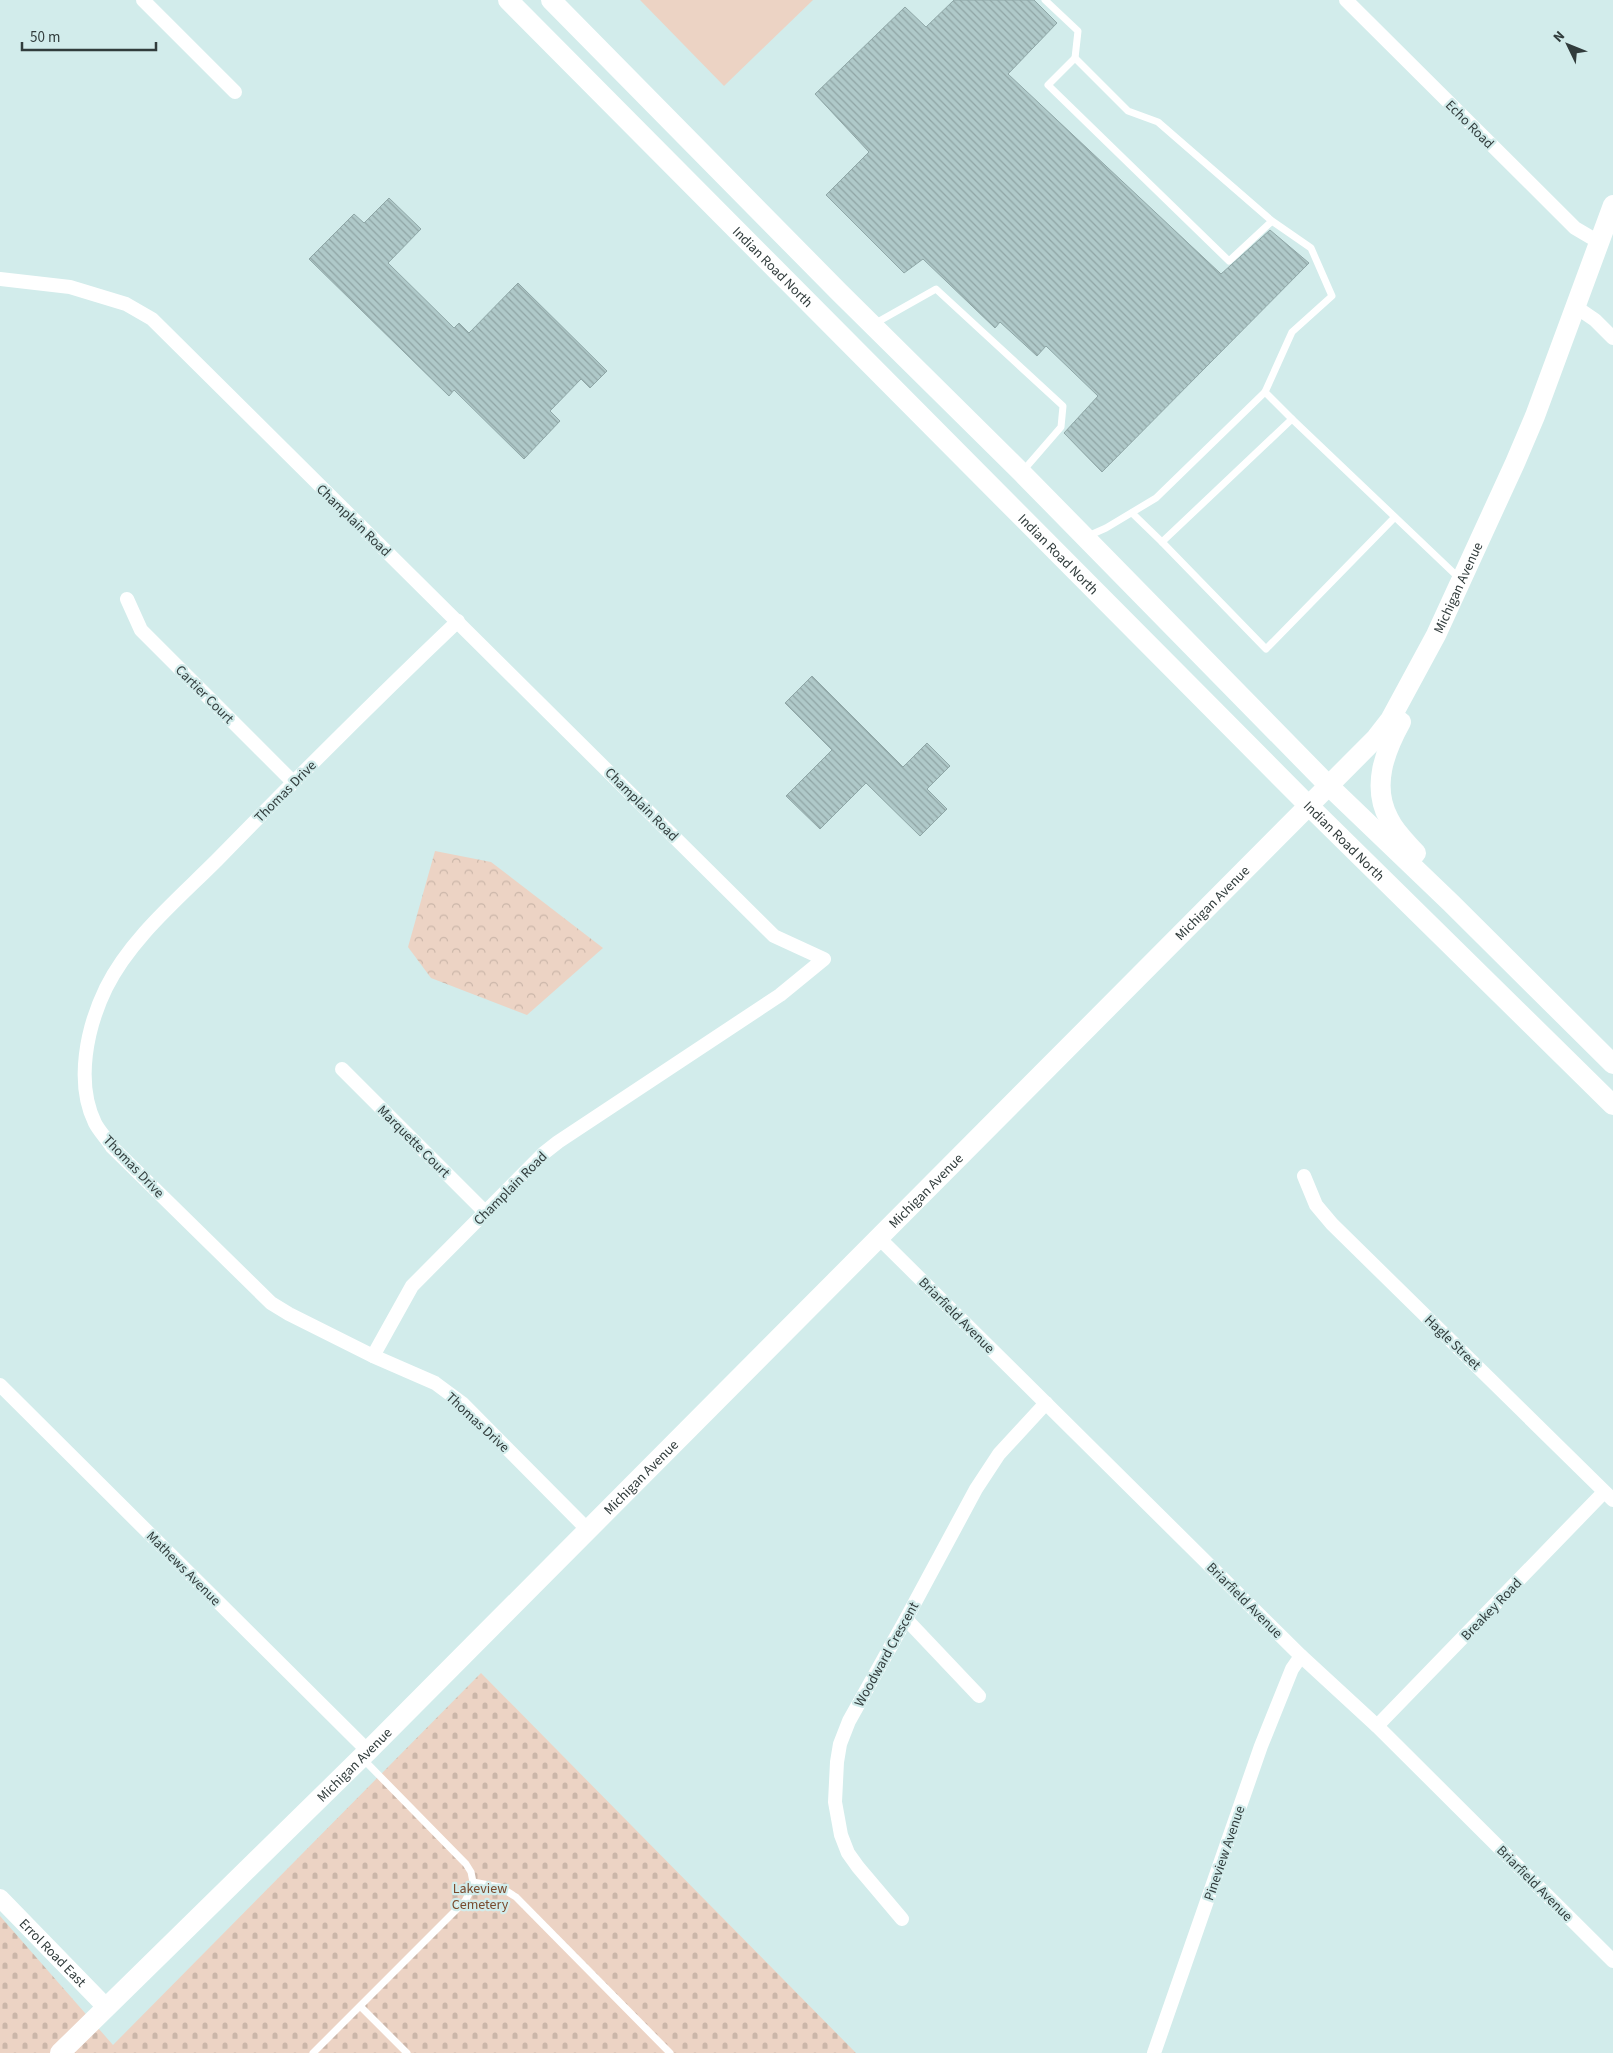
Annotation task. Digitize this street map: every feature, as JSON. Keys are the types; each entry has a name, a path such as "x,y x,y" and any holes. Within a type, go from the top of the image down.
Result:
{"main road":[{"name":"Indian Road North","path":"508,0 1310,807 1613,1105"},
{"name":"Indian Road North","path":"551,0 872,325 1022,472 1330,787 1613,1064"},
{"name":"Michigan Avenue","path":"60,2053 364,1754 1330,787 1382,731 1436,635 1535,416 1613,205"},
{"path":"1436,635 1434,654 1425,680 1387,750 1380,778 1382,799 1388,818 1420,858 1451,904"}],"street":[{"path":"143,0 235,92"},
{"name":"Echo Road","path":"1346,0 1574,228 1592,238 1600,240"},
{"name":"Champlain Road","path":"0,279 70,287 126,304 152,319 774,936 824,959 780,994 558,1142 530,1167 412,1286 373,1356"},
{"path":"1576,307 1595,320 1613,338"},
{"name":"Cartier Court","path":"128,599 141,630 293,782"},
{"name":"Thomas Drive","path":"458,621 293,782 128,951 106,987 93,1019 86,1062 85,1093 95,1123 112,1147 271,1303 373,1356 435,1383 462,1403 587,1529"},
{"name":"Marquette Court","path":"342,1069 485,1212"},
{"name":"Hagle Street","path":"1304,1176 1316,1206 1332,1224 1609,1496"},
{"name":"Briarfield Avenue","path":"879,1238 1301,1656 1377,1726 1613,1961"},
{"name":"Mathews Avenue","path":"0,1385 364,1754"},
{"name":"Woodward Crescent","path":"902,1919 870,1884 848,1853 838,1819 835,1792 840,1744 849,1721 988,1469 999,1454 1046,1403"},
{"name":"Breakey Road","path":"1377,1726 1609,1496"},
{"path":"906,1619 979,1696"},
{"name":"Pineview Avenue","path":"1154,2053 1261,1746 1292,1670 1301,1656"},
{"name":"Errol Road East","path":"0,1898 106,2007"}],"lane":[{"path":"1045,0 1078,31 1075,58 1048,85 1229,261 1272,221"},
{"path":"1075,58 1128,111 1158,122 1272,221 1310,248 1332,296 1292,332 1265,392 1156,498 1106,528 1085,537"},
{"path":"872,325 936,289 1063,406 1061,427 1022,472"},
{"path":"1265,392 1461,580"},
{"path":"1162,542 1292,419"},
{"path":"1132,513 1266,649 1395,517"},
{"path":"313,2053 361,2007 464,1901 474,1882 466,1864 364,1754"},
{"path":"474,1882 500,1887 516,1897 670,2053"},
{"path":"361,2007 407,2053"}],"green space":[{"path":"640,0 813,0 724,86"},
{"path":"435,851 491,862 603,948 527,1015 431,978 408,947"},
{"name":"Lakeview Cemetery","path":"481,1673 856,2053 0,2053 0,1916 113,2045"}],"building":[{"path":"954,0 1034,0 1057,23 1008,74 1221,274 1270,230 1309,263 1102,472 1064,433 1098,396 1046,346 1037,356 1000,322 995,328 923,259 904,273 826,195 869,152 815,94 905,7 926,27"},
{"path":"389,198 421,229 388,263 454,328 459,323 469,333 518,283 607,371 590,388 581,379 550,411 560,421 524,459 454,390 449,396 309,259 354,214 364,223"},
{"path":"812,676 903,767 927,743 950,766 927,789 947,809 920,836 866,783 820,829 786,796 832,750 785,703"}]}
